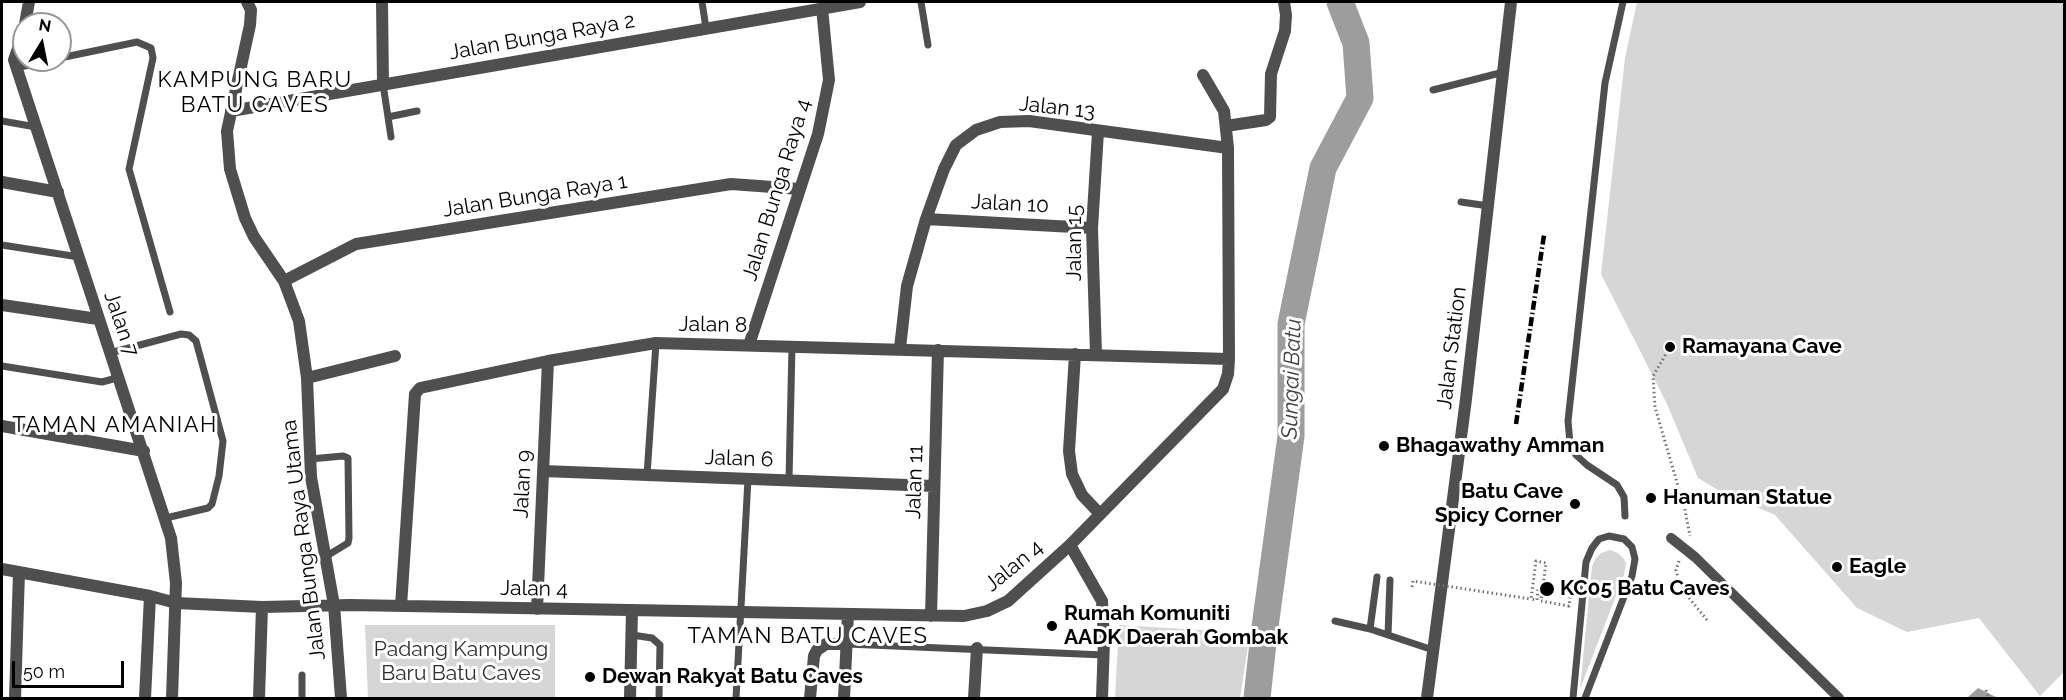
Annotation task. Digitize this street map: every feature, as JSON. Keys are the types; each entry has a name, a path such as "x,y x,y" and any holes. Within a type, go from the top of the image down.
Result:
{"street":[{"name":"Jalan Bunga Raya Utama","path":"248,2 251,10 250,25 227,131 230,168 238,200 254,237 284,281 299,321 307,378 311,477 334,605 341,699"},
{"path":"382,2 384,84"},
{"name":"Jalan Bunga Raya 2","path":"231,111 860,2"},
{"path":"1226,126 1266,120 1270,117 1271,74 1285,31 1284,2"},
{"name":"Jalan Station","path":"1427,699 1490,206 1512,2"},
{"name":"Jalan Bunga Raya 4","path":"749,345 818,134 829,80 822,8"},
{"name":"Jalan 7","path":"10,62 36,127 166,518 174,557 176,603 172,699"},
{"name":"Jalan 4","path":"2,569 150,596 176,603 262,607 334,605 931,616 964,616 987,611 1008,601 1070,545 1223,389 1228,375 1229,359 1228,148 1224,111 1203,75"},
{"name":"Jalan 13","path":"900,348 907,286 926,219 944,169 956,145 976,130 1000,122 1029,121 1228,148"},
{"name":"Jalan 15","path":"1096,354 1092,228 1098,132"},
{"path":"2,182 58,192"},
{"name":"Jalan Bunga Raya 1","path":"284,281 356,244 731,184 800,189"},
{"name":"Jalan 10","path":"926,219 1092,228"},
{"path":"2,305 98,319"},
{"name":"Jalan 8","path":"401,606 415,394 420,387 548,361 656,343 900,348 1229,359"},
{"name":"Jalan 11","path":"931,616 938,350"},
{"path":"1075,354 1070,459 1072,474 1082,495 1099,513"},
{"path":"307,378 395,356"},
{"name":"Jalan 9","path":"537,609 548,361"},
{"path":"2,426 144,452"},
{"name":"Jalan 6","path":"543,471 934,486"},
{"path":"1671,538 1695,557 1839,699"},
{"path":"1070,545 1102,602 1104,655 1102,699"},
{"path":"15,699 19,572"},
{"path":"145,699 150,596"},
{"path":"259,699 262,607"},
{"path":"630,699 632,610"},
{"path":"844,699 848,614"},
{"path":"810,699 814,656 817,650 826,644 847,644"},
{"path":"974,699 977,648"}],"lane":[{"path":"702,2 706,28"},
{"path":"921,2 928,45"},
{"path":"1623,2 1605,83 1568,434 1576,454 1587,465 1617,485 1624,497 1625,516"},
{"path":"72,56 137,42 151,48 153,58 129,169 170,312"},
{"path":"1433,90 1504,72"},
{"path":"384,84 391,137"},
{"path":"388,117 417,111"},
{"path":"2,121 36,127"},
{"path":"1461,202 1490,206"},
{"path":"2,245 79,258"},
{"path":"110,353 181,334 189,335 196,341 223,441 219,476 212,504 208,508 166,518"},
{"path":"647,475 656,343"},
{"path":"789,480 792,346"},
{"path":"2,366 102,382 113,379 117,374"},
{"path":"310,459 343,456 348,459 349,538 345,546 326,557"},
{"path":"736,699 748,479"},
{"path":"1573,699 1586,562 1599,539 1609,536 1625,536 1632,548 1635,560 1632,576 1585,699"},
{"path":"1370,629 1377,577"},
{"path":"1388,635 1390,580"},
{"path":"1335,621 1370,629 1433,650"},
{"path":"632,635 652,638 660,645 659,699"},
{"path":"847,644 1104,655"},
{"path":"302,675 302,699"}],"path":[{"path":"1670,347 1653,376 1655,407 1685,510 1695,557"},
{"path":"1537,450 1568,434"},
{"path":"1683,547 1676,570 1679,580 1686,594 1707,620"},
{"path":"1531,599 1536,561 1546,562 1541,601 1569,606 1570,597"},
{"path":"1412,587 1413,581 1537,600 1538,589 1542,589"},
{"path":"1986,690 1989,699"}],"green space":[{"path":"1637,2 2064,2 2064,672 2040,696 1979,618 1907,632 1857,608 1775,515 1718,490 1698,478 1667,404 1601,274 1625,58"},
{"path":"1610,550 1618,553 1624,559 1626,564 1624,575 1580,689 1592,566 1601,553"},
{"name":"Padang Kampung Baru Batu Caves","path":"365,625 555,625 555,698 368,698"},
{"path":"1119,625 1250,633 1240,698 1115,698"}],"shaded area":[{"path":"1978,688 1998,698 1967,698"}],"waterway":[{"name":"Sungai Batu","path":"1257,698 1291,436 1291,324 1323,168 1360,98 1356,43 1340,2"}],"railway":[{"path":"1516,424 1544,235"}],"place":[{"name":"Ramayana Cave","path":"1670,347"},
{"name":"Bhagawathy Amman","path":"1384,446"},
{"name":"Hanuman Statue","path":"1651,498"},
{"name":"Batu Cave Spicy Corner","path":"1575,504"},
{"name":"Eagle","path":"1837,567"},
{"name":"KC05 Batu Caves","path":"1547,589"},
{"name":"Rumah Komuniti AADK Daerah Gombak","path":"1052,626"},
{"name":"Dewan Rakyat Batu Caves","path":"590,677"}],"district":[{"name":"KAMPUNG BARU BATU CAVES","path":"255,92"},
{"name":"TAMAN AMANIAH","path":"115,425"},
{"name":"TAMAN BATU CAVES","path":"808,636"}]}
